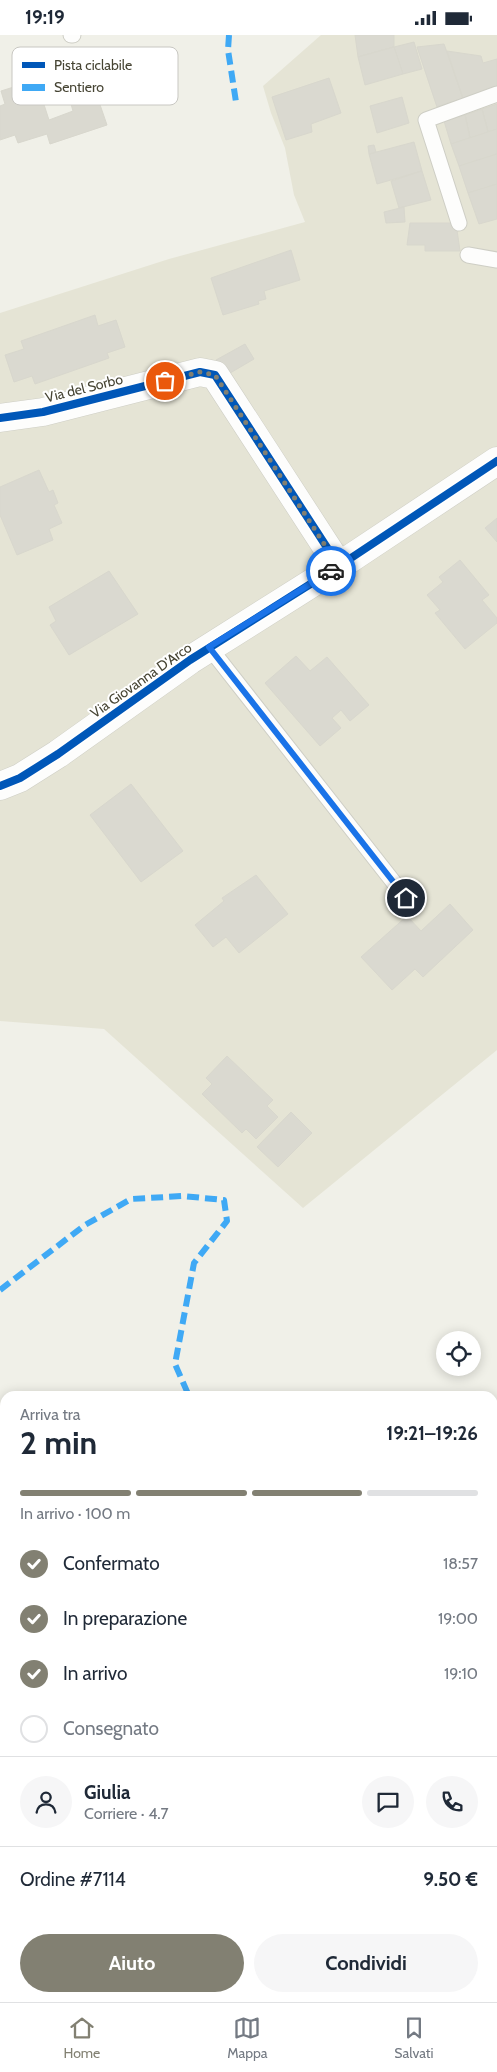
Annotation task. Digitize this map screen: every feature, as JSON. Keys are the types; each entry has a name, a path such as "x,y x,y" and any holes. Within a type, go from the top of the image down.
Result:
{"street":[{"name":"Via del Sorbo","path":"0,418 43,412 200,372 215,375 339,567"},
{"name":"Via Giovanna D'Arco","path":"0,786 20,778 58,754 209,647 339,567 497,461"}],"lane":[{"path":"459,223 426,119 497,95"},
{"path":"468,255 497,260"},
{"path":"209,647 406,898"}],"shaded area":[{"path":"321,35 497,35 497,1050 303,1208 104,1029 0,1021 0,313 169,259 305,222 294,195 285,148 263,86"}],"building":[{"path":"355,35 394,35 394,47 358,57"},
{"path":"414,42 422,69 403,74 394,47"},
{"path":"444,44 463,98 437,107 417,47"},
{"path":"394,47 403,74 365,85 358,57"},
{"path":"447,51 481,56 483,63 497,59 497,87 463,98"},
{"path":"329,78 341,113 311,124 312,132 286,140 272,97"},
{"path":"12,88 12,105 44,105 49,120 73,111 71,105 100,105 107,125 50,144 47,134 18,143 15,135 0,140 0,106 5,104 1,91"},
{"path":"402,97 409,123 377,133 370,106"},
{"path":"497,104 497,129 488,132 482,109"},
{"path":"482,109 488,132 470,138 465,115"},
{"path":"465,115 470,138 451,144 444,121"},
{"path":"497,129 497,154 459,166 451,144"},
{"path":"414,142 422,171 377,184 369,154"},
{"path":"374,145 376,152 369,154 368,146"},
{"path":"497,154 497,184 468,193 459,166"},
{"path":"422,171 431,200 399,208 391,181"},
{"path":"497,184 497,219 479,224 468,193"},
{"path":"404,207 405,222 386,223 384,212"},
{"path":"410,223 456,223 460,251 425,251 425,245 407,245"},
{"path":"291,250 300,280 264,291 266,299 258,301 259,304 223,315 211,278"},
{"path":"95,315 98,326 116,320 125,347 107,353 109,358 35,384 32,376 14,382 5,355 24,349 21,341"},
{"path":"245,344 254,359 225,376 216,360"},
{"path":"39,470 49,492 53,490 58,503 54,505 62,523 49,529 53,540 17,555 0,515 0,487"},
{"path":"497,518 497,542 485,528"},
{"path":"460,560 489,595 482,600 497,618 497,623 465,649 435,613 440,610 427,595 443,582 439,577"},
{"path":"109,571 138,614 69,655 50,625 56,621 49,607"},
{"path":"296,656 310,671 327,657 369,705 350,721 341,710 332,718 341,728 320,746 265,683"},
{"path":"131,784 183,851 141,882 90,815"},
{"path":"256,875 288,914 239,953 226,937 213,947 195,925 224,901 222,898"},
{"path":"450,904 473,930 423,977 415,969 392,990 361,957 407,916 421,931"},
{"path":"227,1056 273,1100 267,1106 278,1117 256,1139 246,1129 242,1133 202,1094 212,1084 206,1078"},
{"path":"291,1112 312,1133 278,1167 257,1147"}],"marked path":[{"path":"229,35 228,50 236,102"},
{"path":"0,1290 85,1225 131,1199 183,1196 224,1200 227,1221 194,1263 175,1364 187,1391"}],"cycle path":[{"path":"0,418 43,412 200,372 215,375 339,566"},
{"path":"0,786 20,778 58,754 190,660 339,566 497,461"}],"way so far":[{"path":"165,381 200,372 215,375 339,567 331,571"}],"route":[{"path":"331,571 209,647 406,898"}]}
